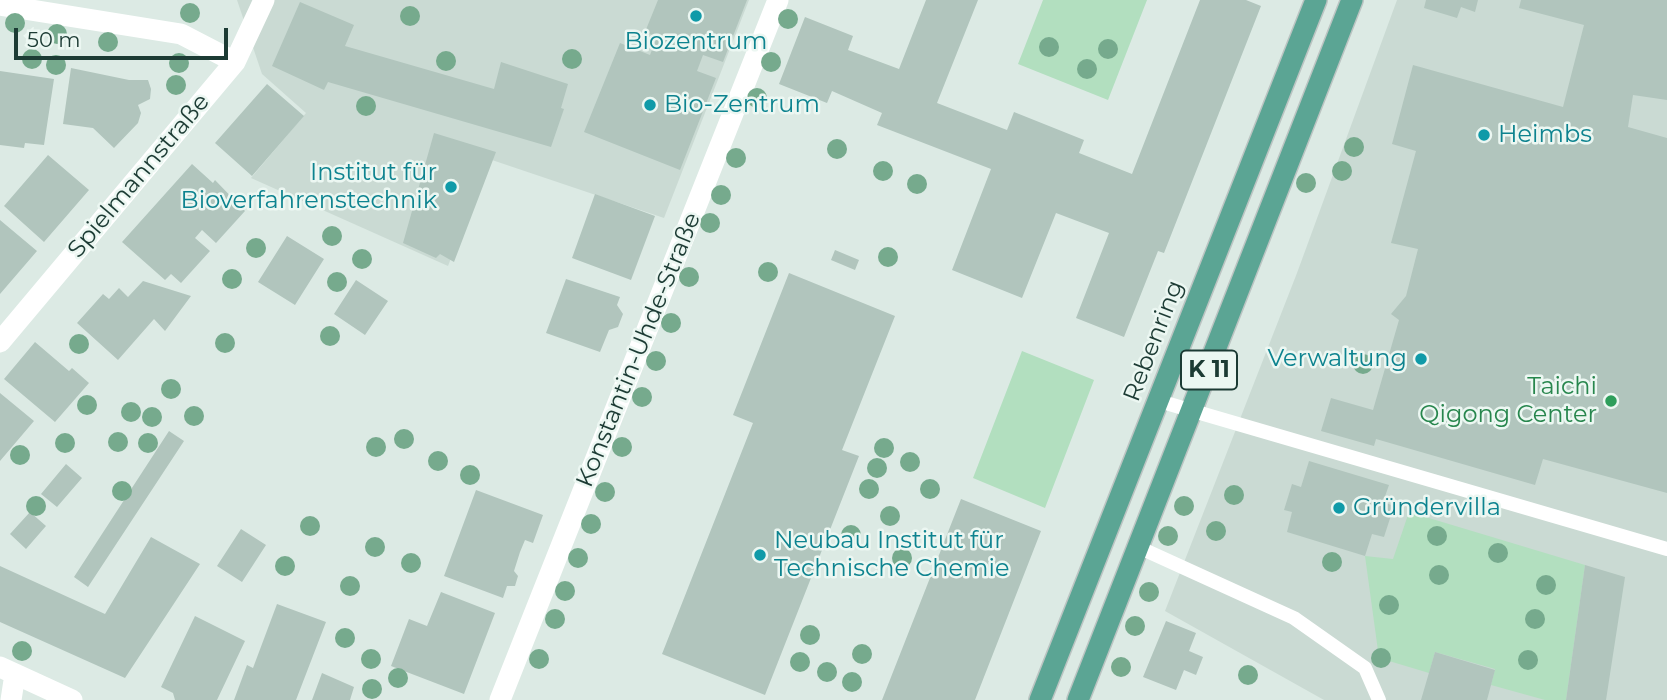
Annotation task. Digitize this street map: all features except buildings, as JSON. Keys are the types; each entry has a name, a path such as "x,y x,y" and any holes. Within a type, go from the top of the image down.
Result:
{"main road":[{"name":"Rebenring","path":"1040,700 1316,0"},
{"name":"K 11","path":"1078,700 1352,0"}],"street":[{"name":"Spielmannstraße","path":"0,342 235,62 264,0"},
{"name":"Konstantin-Uhde-Straße","path":"499,700 778,0"},
{"path":"0,5 181,34 235,62"},
{"path":"7,670 11,700"},
{"path":"7,670 72,700"}],"lane":[{"path":"1159,401 1667,549"},
{"path":"1138,547 1294,618 1365,668 1379,700"}],"shaded area":[{"path":"237,0 749,0 664,218 489,159 448,266 251,178 306,113 262,74"},
{"path":"1397,0 1667,0 1667,700 1324,700 1165,611 1297,273"}],"green space":[{"path":"1043,0 1147,0 1108,100 1018,64"},
{"path":"1022,351 1094,380 1045,508 973,478"},
{"path":"1409,512 1585,565 1566,700 1545,700 1491,685 1495,669 1435,652 1429,673 1379,658 1365,556 1393,559"}],"place":[{"name":"Biozentrum","path":"696,16"},
{"name":"Bio-Zentrum","path":"650,105"},
{"name":"Heimbs","path":"1484,135"},
{"name":"Institut für Bioverfahrenstechnik","path":"451,187"},
{"name":"Verwaltung","path":"1421,359"},
{"name":"Taichi Qigong Center","path":"1611,401"},
{"name":"Gründervilla","path":"1339,508"},
{"name":"Neubau Institut für Technische Chemie","path":"760,555"}]}
